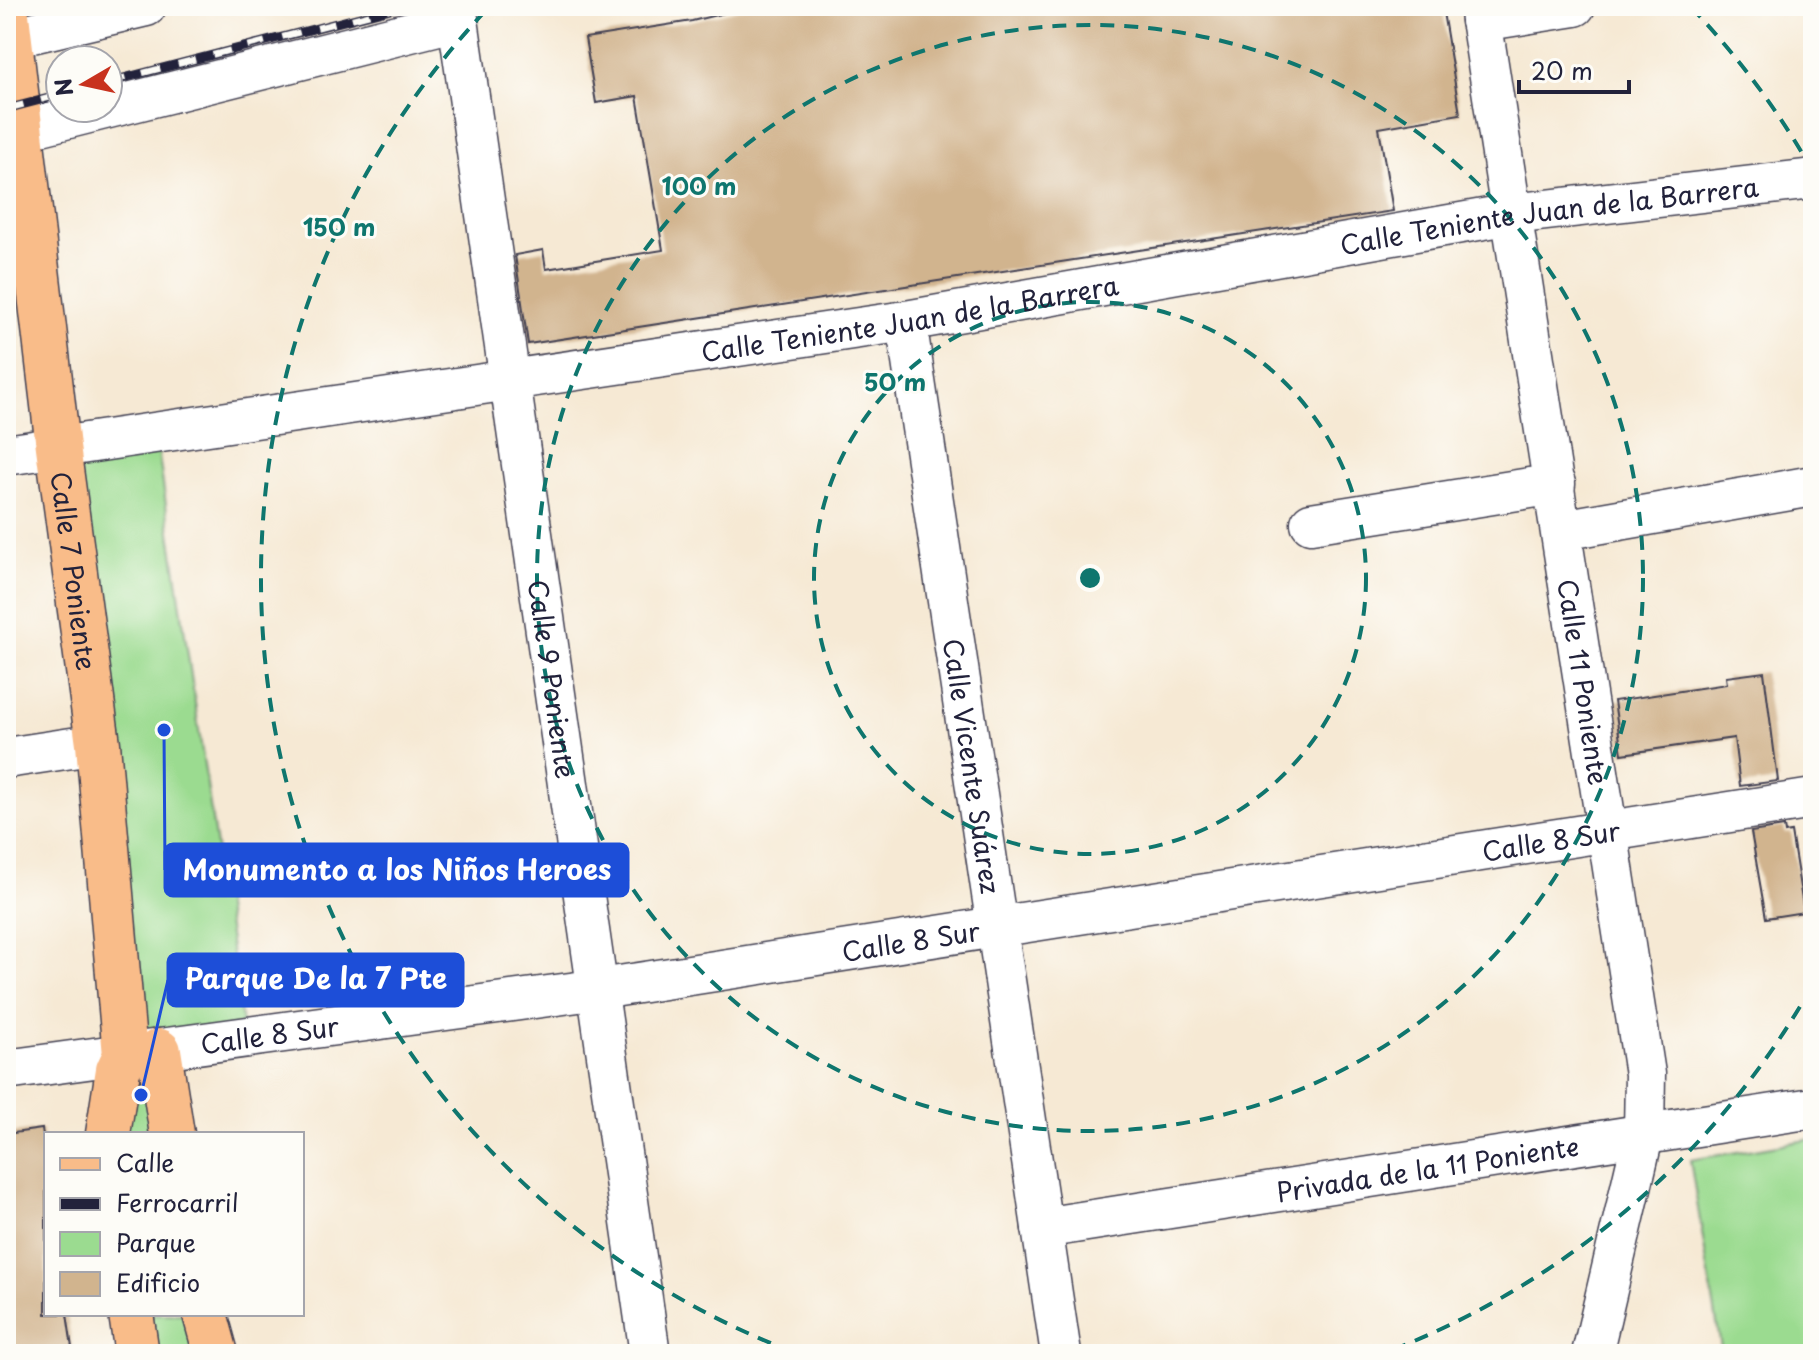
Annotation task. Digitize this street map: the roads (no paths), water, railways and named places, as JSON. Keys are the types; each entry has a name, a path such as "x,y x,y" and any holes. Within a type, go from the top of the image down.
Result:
{"main road":[{"name":"Calle 7 Poniente","path":"7,28 58,447 142,1053 171,1132"},
{"name":"Calle 7 Poniente","path":"108,1132 118,1070 142,1053"},
{"path":"131,1316 137,1354"},
{"path":"206,1316 216,1354"}],"street":[{"path":"7,28 146,6"},
{"path":"1480,13 1575,6"},
{"path":"21,130 457,13"},
{"name":"Calle 9 Poniente","path":"457,13 600,989 650,1354"},
{"name":"Calle 11 Poniente","path":"1480,13 1645,1074 1644,1132 1592,1354"},
{"name":"Calle Teniente Juan de la Barrera","path":"6,455 906,321 1512,214 1813,179"},
{"name":"Calle Vicente Suárez","path":"906,321 1061,1354"},
{"path":"1311,523 1555,484"},
{"path":"1562,530 1813,486"},
{"path":"6,758 98,744"},
{"name":"Calle 8 Sur","path":"6,1070 600,989 1813,799"},
{"name":"Privada de la 11 Poniente","path":"1042,1228 1813,1108"}],"railway":[{"path":"124,78 402,6"},
{"path":"6,109 44,99"}],"place":[{"name":"Monumento a los Niños Heroes","path":"164,730"},
{"name":"Parque De la 7 Pte","path":"141,1095"}]}
